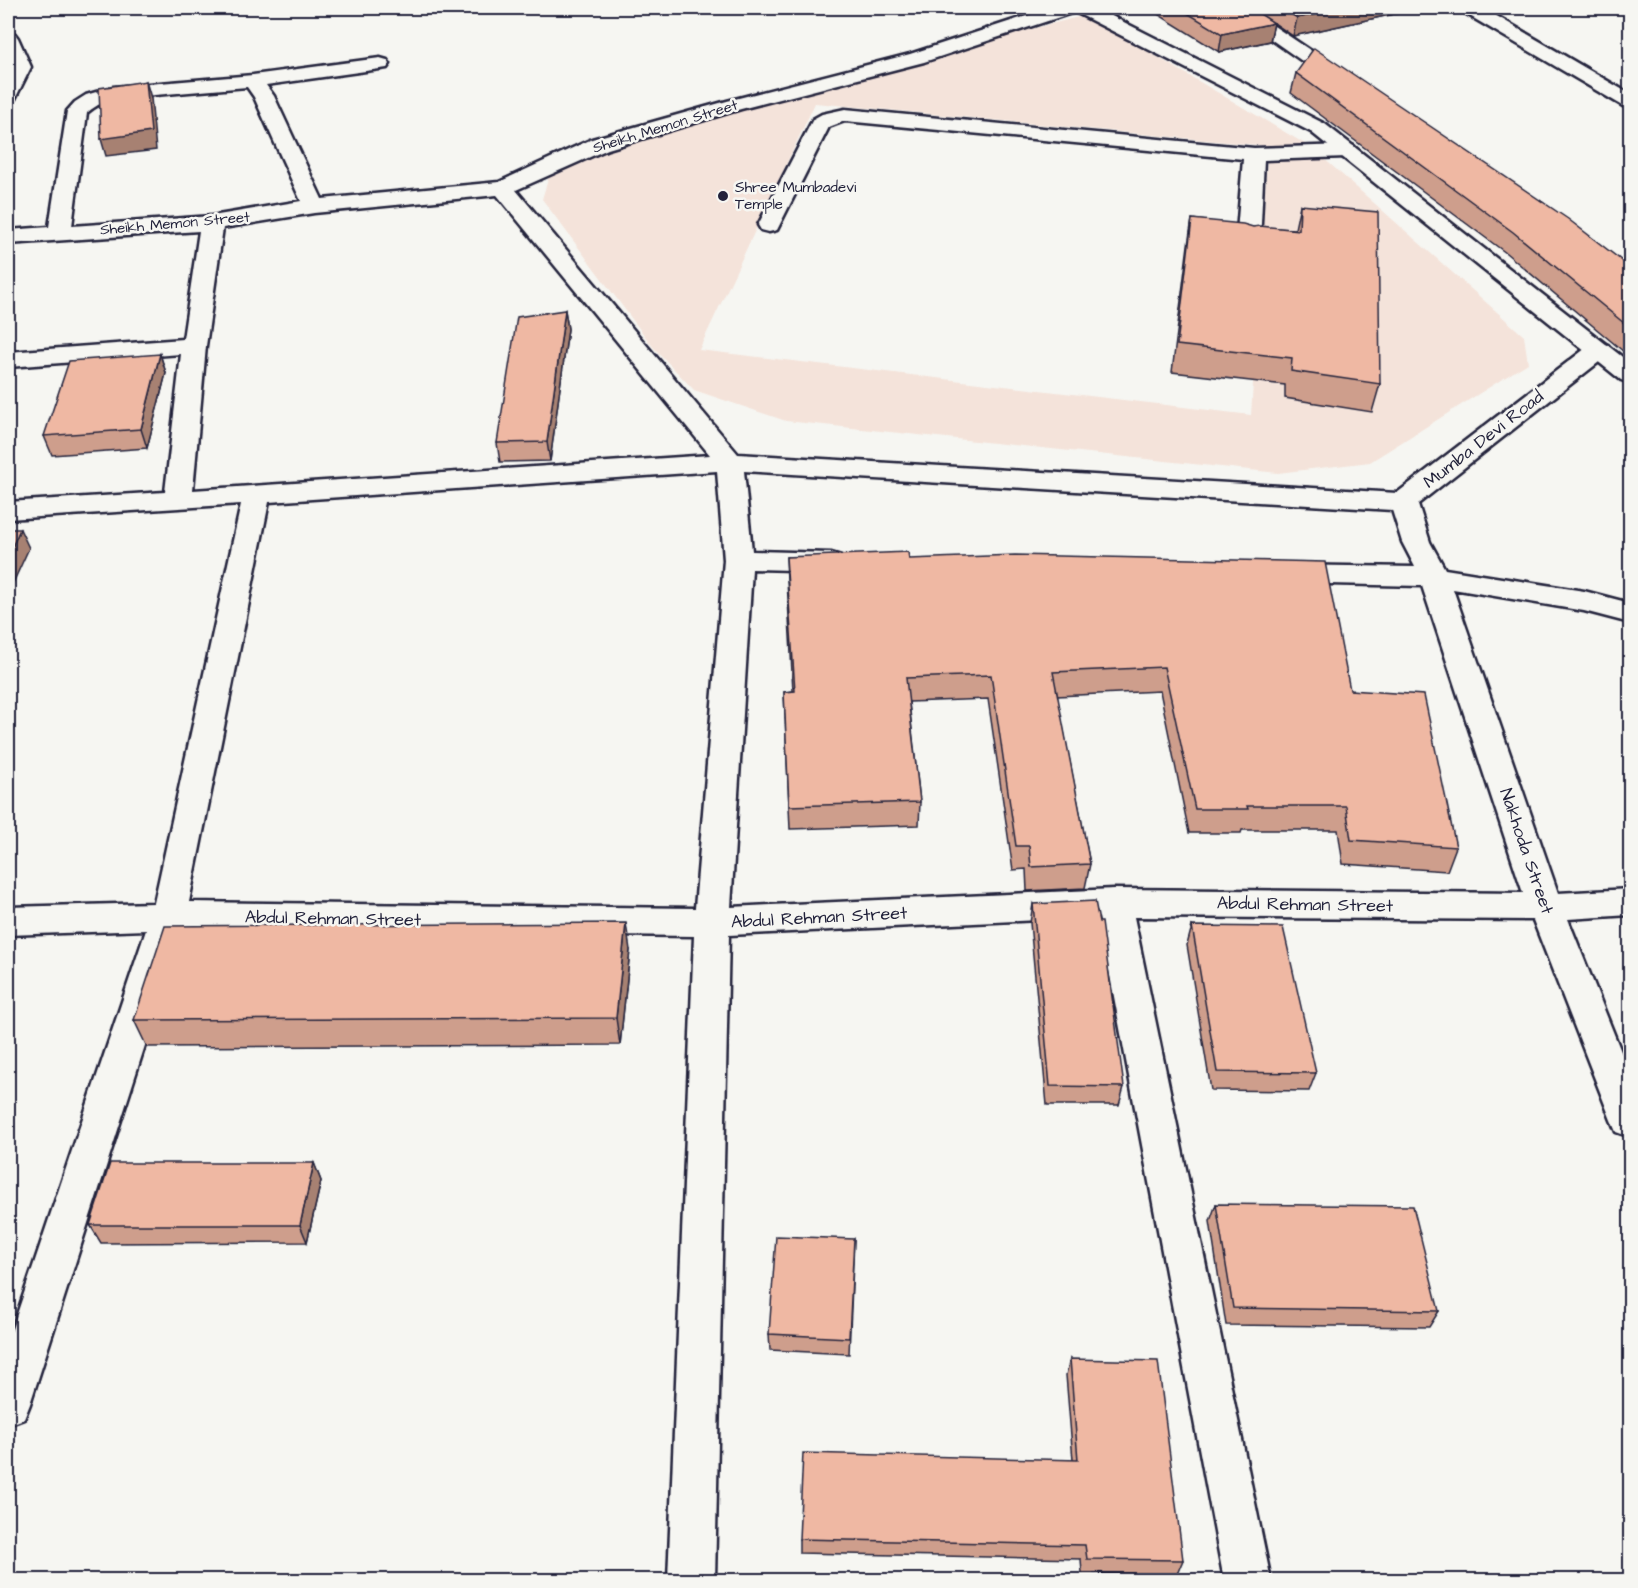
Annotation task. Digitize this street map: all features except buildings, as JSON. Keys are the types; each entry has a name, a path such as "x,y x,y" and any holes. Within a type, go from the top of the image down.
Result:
{"street":[{"name":"Sheikh Memon Street","path":"8,237 212,223 314,206 503,189 600,144 734,105 917,58 1068,8"},
{"path":"1082,8 1318,128 1630,375"},
{"path":"1235,8 1360,92"},
{"path":"1470,8 1630,102"},
{"path":"8,38 21,67 8,95"},
{"path":"60,233 77,111 82,105 109,93 253,81 380,64"},
{"path":"253,81 264,96 314,206"},
{"path":"770,225 820,123 837,116 876,117 1254,154 1347,151"},
{"path":"1248,244 1254,154"},
{"path":"503,189 730,462 738,560 712,922 690,1581"},
{"path":"178,500 194,346 212,223"},
{"path":"8,360 194,346"},
{"name":"Mumba Devi Road","path":"1403,502 1599,350"},
{"path":"8,511 730,462 1403,502"},
{"path":"8,1404 169,916 257,494"},
{"name":"Nakhoda Street","path":"1403,502 1416,542 1434,578 1545,907 1630,1120"},
{"path":"738,560 856,563"},
{"path":"1257,573 1434,578 1584,601 1630,613"},
{"name":"Abdul Rehman Street","path":"8,921 169,916 712,922 1114,903 1545,907 1630,902"},
{"path":"1114,903 1247,1581"}],"shaded area":[{"path":"1086,15 1312,148 1524,336 1528,363 1370,462 1278,473 786,421 694,390 653,347 542,199 550,173 589,153 777,94","holes":["815,103 1268,146 1251,415 699,350"]}],"place":[{"name":"Shree Mumbadevi Temple","path":"723,196"}]}
